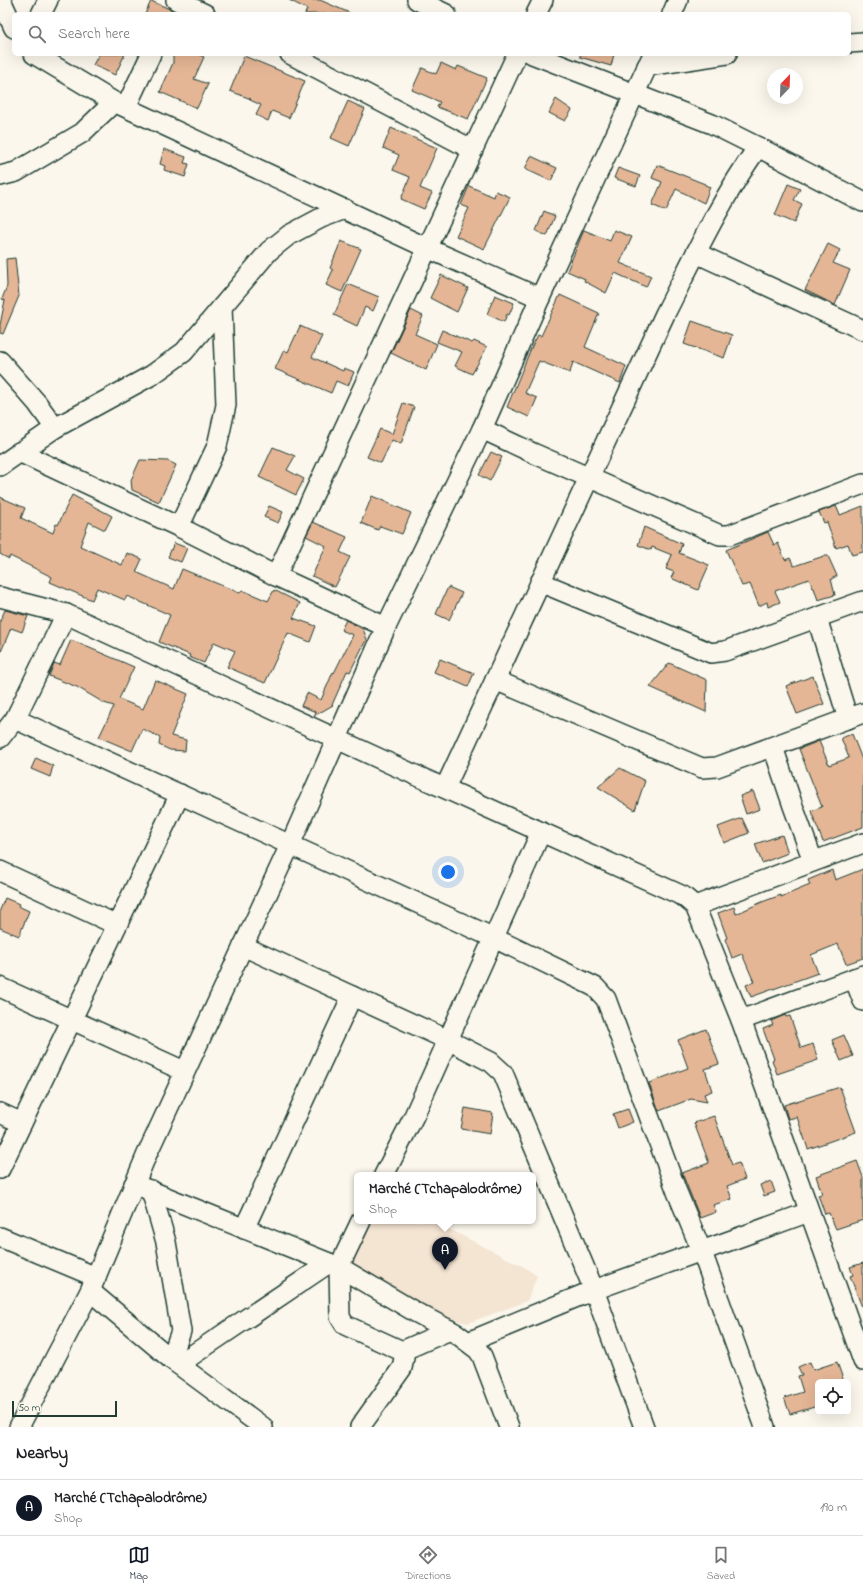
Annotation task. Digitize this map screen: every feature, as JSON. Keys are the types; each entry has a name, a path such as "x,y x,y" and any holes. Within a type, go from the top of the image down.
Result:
{"street":[{"path":"0,0 12,24"},
{"path":"42,12 48,0"},
{"path":"170,12 176,0 200,12"},
{"path":"416,0 442,12"},
{"path":"537,12 542,0"},
{"path":"673,12 678,0"},
{"path":"851,43 863,42"},
{"path":"37,56 120,105 345,208 427,248 540,298"},
{"path":"0,176 16,172 82,133 120,105 150,56"},
{"path":"294,56 472,150"},
{"path":"276,576 516,56"},
{"path":"537,56 698,118 758,147 863,202"},
{"path":"19,1427 143,1187 184,1071 290,845 386,627 482,429 540,298 650,60 701,56"},
{"path":"445,788 638,371 696,253 739,174 758,147"},
{"path":"0,466 55,428 152,375 172,361 184,352 269,251 289,235 345,208"},
{"path":"696,253 863,330"},
{"path":"179,527 217,446 226,405 226,371 222,307"},
{"path":"0,361 37,403 55,428"},
{"path":"482,429 589,478 723,536 863,484"},
{"path":"19,452 179,527 276,576 386,627"},
{"path":"540,582 711,653 725,651 863,601"},
{"path":"0,597 66,614 336,739 683,896 695,906 740,1020 863,1362"},
{"path":"0,738 15,719 66,614"},
{"path":"495,680 702,768 717,767 855,716 817,618"},
{"path":"15,719 494,938 586,981 595,987 606,999 702,1252 765,1427"},
{"path":"773,747 792,806 813,861"},
{"path":"0,1169 180,794"},
{"path":"386,1172 414,1116 541,832"},
{"path":"695,906 863,842"},
{"path":"0,871 117,925"},
{"path":"243,946 448,1040 490,1062 502,1073 594,1290 644,1427"},
{"path":"740,1020 859,976 863,1001"},
{"path":"0,987 71,1021 184,1071"},
{"path":"244,1229 352,996"},
{"path":"0,1113 22,1124"},
{"path":"143,1187 334,1265 450,1330 478,1350 485,1362 509,1427"},
{"path":"143,1187 166,1242 181,1331 175,1362"},
{"path":"468,1342 594,1290 809,1212"},
{"path":"175,1362 334,1265 359,1224"},
{"path":"0,1237 93,1284 175,1362 263,1427"},
{"path":"334,1265 340,1317 345,1325 402,1351 450,1330"},
{"path":"360,1427 402,1368 404,1358 402,1351"}],"shaded area":[{"path":"368,1224 439,1224 524,1267 537,1276 527,1301 468,1323 441,1317 347,1265"}],"building":[{"path":"289,0 320,0 347,12 306,12 307,9"},
{"path":"151,1 176,12 146,12"},
{"path":"98,56 124,56 115,75 93,65"},
{"path":"173,56 204,57 194,79 208,84 197,108 160,92 173,63"},
{"path":"244,56 305,81 289,118 272,111 268,121 256,115 261,105 250,100 251,99 230,91"},
{"path":"580,56 614,56 611,66"},
{"path":"441,63 456,70 458,66 487,78 468,119 437,107 440,102 412,90 422,68 436,74"},
{"path":"556,99 572,110 565,121 549,113"},
{"path":"348,101 365,109 349,146 331,138"},
{"path":"391,128 437,148 420,188 432,193 424,209 401,199 410,177 393,170 399,155 383,148"},
{"path":"164,149 186,157 184,163 189,164 185,177 164,170 165,166 160,164"},
{"path":"531,156 557,168 551,181 525,169"},
{"path":"657,165 710,187 704,203 676,189 666,211 652,205 662,182 652,178"},
{"path":"618,168 640,176 636,186 614,178"},
{"path":"788,184 800,189 794,200 802,204 794,223 775,215"},
{"path":"469,186 494,197 496,191 510,197 484,249 456,236 469,208 461,205"},
{"path":"544,211 555,216 547,236 536,231"},
{"path":"584,230 610,241 614,230 632,237 620,263 651,276 646,287 615,273 606,293 584,281 585,279 567,271"},
{"path":"341,241 361,249 342,292 326,285 333,270 330,268"},
{"path":"828,244 840,250 833,263 850,270 835,305 805,290"},
{"path":"15,258 19,296 3,334 0,333 0,325 5,300 2,299 7,286 6,259"},
{"path":"441,275 468,288 457,312 430,298"},
{"path":"348,284 379,297 373,311 365,307 357,326 334,315"},
{"path":"495,295 514,303 504,322 487,314"},
{"path":"560,295 599,313 585,347 626,366 620,383 573,362 570,373 539,361 525,393 537,398 529,417 507,407 532,346 538,335 541,336"},
{"path":"411,310 423,316 415,334 437,344 426,370 391,353"},
{"path":"692,321 732,335 724,358 684,344"},
{"path":"300,326 322,336 312,357 343,371 344,368 354,372 348,386 336,381 331,393 275,369 284,350 288,352"},
{"path":"442,330 472,343 474,341 487,347 472,374 455,366 462,352 437,342"},
{"path":"403,403 414,407 401,444 392,440 381,463 367,457 380,429 392,434"},
{"path":"273,447 295,456 287,470 304,479 296,495 259,477"},
{"path":"491,452 502,457 490,481 479,475"},
{"path":"140,460 168,461 176,465 159,502 132,490 131,480"},
{"path":"72,495 112,516 105,530 89,522 80,546 122,565 127,553 142,559 136,572 174,589 182,569 240,593 242,590 268,601 274,590 300,603 293,618 316,626 310,642 288,633 265,683 227,667 235,651 214,642 204,663 189,657 190,655 159,642 170,615 127,596 125,600 97,588 92,600 50,582 52,577 10,556 9,559 0,554 0,497 25,508 21,518 53,533 56,524 58,525"},
{"path":"372,496 411,513 402,534 380,526 378,530 361,523"},
{"path":"269,506 283,512 278,523 264,517"},
{"path":"836,506 840,515 863,506 863,552 852,555 848,544 836,548 827,522 824,523 819,512"},
{"path":"313,522 347,537 340,552 350,557 335,587 312,576 326,546 306,536"},
{"path":"644,527 682,544 679,553 709,565 698,590 671,578 674,572 666,569 672,555 652,547 651,550 638,545"},
{"path":"768,532 774,545 778,543 785,560 790,558 794,566 828,556 837,576 831,579 835,595 818,600 809,579 775,591 780,602 768,607 767,602 759,606 750,584 742,586 726,550"},
{"path":"174,543 187,548 181,562 168,557"},
{"path":"448,587 462,593 449,620 436,614"},
{"path":"5,610 28,616 22,632 11,628 0,654 0,621"},
{"path":"346,620 363,629 368,642 365,642 350,672 347,671 333,705 314,716 316,712 301,706 307,693 321,700 333,672 334,673 353,635 341,630"},
{"path":"71,640 134,667 119,699 143,709 155,680 188,694 171,736 186,740 185,751 170,750 159,745 160,737 142,729 132,751 99,737 114,706 104,703 77,687 49,676 54,663 60,665"},
{"path":"440,659 474,673 468,687 434,672"},
{"path":"669,663 707,680 706,712 650,687"},
{"path":"813,676 824,704 797,714 786,686"},
{"path":"852,734 863,762 863,827 823,842 811,811 822,807 799,749 819,741 829,765 849,758 841,738"},
{"path":"36,758 53,766 50,777 31,769"},
{"path":"620,768 645,781 635,810 598,787"},
{"path":"753,791 760,809 746,814 740,796"},
{"path":"742,818 749,833 724,843 718,827"},
{"path":"782,835 788,853 762,863 755,844"},
{"path":"863,869 863,958 846,964 838,944 811,955 818,973 751,997 746,985 754,982 742,954 732,958 718,913 734,907 736,914 762,902 781,895 781,897 810,885 808,880 832,870 835,880"},
{"path":"5,898 19,904 18,906 29,911 19,936 0,928 0,910"},
{"path":"785,1015 786,1017 790,1016 801,1048 813,1044 818,1060 777,1074 772,1060 774,1059 763,1029 773,1025 771,1021"},
{"path":"706,1029 719,1064 705,1069 712,1091 704,1094 707,1102 691,1099 659,1111 649,1083 688,1068 678,1040"},
{"path":"844,1035 853,1056 841,1061 832,1040"},
{"path":"840,1087 856,1132 808,1149 797,1117 788,1119 784,1105"},
{"path":"465,1108 493,1113 490,1134 461,1129"},
{"path":"628,1109 633,1122 618,1128 613,1114"},
{"path":"714,1116 732,1165 739,1163 745,1179 727,1186 732,1199 713,1205 716,1212 700,1218 682,1173 709,1163 694,1123"},
{"path":"857,1161 863,1177 863,1220 836,1229 829,1213 825,1214 818,1195 822,1194 816,1176"},
{"path":"771,1181 775,1192 764,1196 760,1185"},
{"path":"863,1263 862,1307 850,1276 853,1275 850,1267"},
{"path":"810,1362 813,1370 837,1362 843,1379 815,1379 815,1407 790,1414 784,1398 803,1392 798,1376 802,1375 798,1367"}],"place":[{"name":"Marché (Tchapalodrôme)","path":"445,1270"}]}
